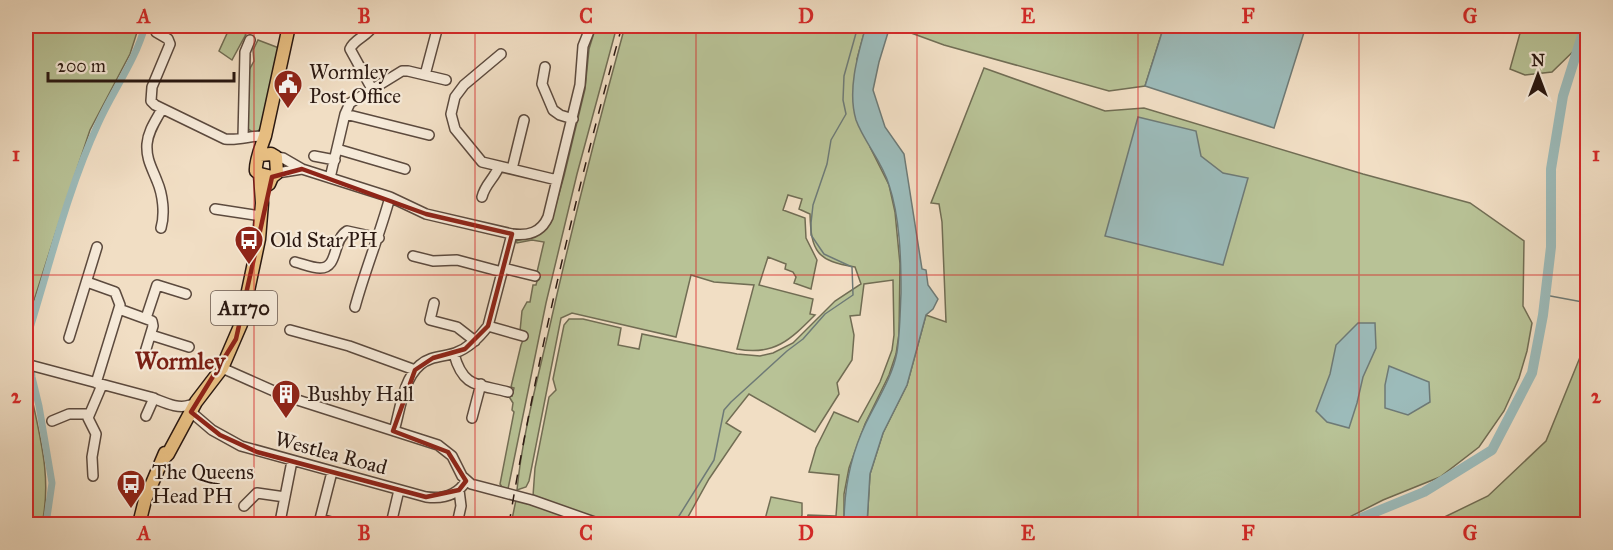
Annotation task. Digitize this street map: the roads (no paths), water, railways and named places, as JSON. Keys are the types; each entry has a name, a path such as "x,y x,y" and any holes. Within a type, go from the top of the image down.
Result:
{"main road":[{"path":"269,175 256,171 255,164 290,26"},
{"path":"261,146 269,175"},
{"name":"A1170","path":"190,409 222,368 241,324 255,263 262,203 269,175"},
{"path":"140,525 145,500 190,409"}],"street":[{"path":"372,89 345,45 367,34 373,26"},
{"path":"425,75 438,26"},
{"path":"451,26 463,28"},
{"path":"156,33 168,39 170,44 150,94 151,101 162,109 225,138 261,146 302,169 390,197 426,214 512,234 531,234 545,224 573,119 583,67 583,46 591,26"},
{"path":"249,40 245,52 261,146"},
{"path":"501,54 459,90 455,97 452,114 454,129 482,162 557,180"},
{"path":"545,67 542,84 553,110 573,119"},
{"path":"330,178 345,114 350,104 402,71 446,80"},
{"path":"161,228 162,200 157,180 148,160 147,144 152,126 162,109"},
{"path":"345,114 429,135"},
{"path":"512,169 524,120"},
{"path":"337,149 405,169"},
{"path":"314,156 334,160"},
{"path":"482,197 485,187 495,176 499,166"},
{"path":"269,175 302,169"},
{"path":"355,307 364,273 379,238 390,197"},
{"path":"215,209 261,216"},
{"path":"295,262 318,268 328,266 340,237 347,231 379,238"},
{"path":"394,431 415,370 425,361 465,349 488,326 512,234"},
{"path":"69,338 97,246"},
{"path":"413,256 433,261 457,260 535,276"},
{"path":"87,282 115,292 119,298 119,309 89,414 88,421 96,434 92,457 93,476"},
{"path":"146,318 157,285 186,294"},
{"path":"434,303 430,320 457,327 475,341"},
{"path":"119,309 152,321 151,335 143,359"},
{"path":"488,326 523,336"},
{"path":"290,330 349,346 415,370"},
{"path":"151,335 189,347"},
{"path":"454,354 463,376 469,381 508,392"},
{"path":"26,364 190,409"},
{"path":"222,368 285,396 432,443 443,448 454,460 466,481 532,500 600,525"},
{"path":"472,418 481,384"},
{"path":"146,416 154,398"},
{"name":"Westlea Road","path":"168,404 190,409 212,430 232,442 257,452 399,490 438,498 459,490"},
{"path":"52,421 69,414 89,414"},
{"path":"280,522 292,461"},
{"path":"332,472 320,519 339,525"},
{"path":"457,525 461,506 459,490 466,481"},
{"path":"391,525 399,490"},
{"path":"244,506 257,493 285,497"}],"water":[{"path":"866,26 890,26 873,90 885,127 904,154 922,269 926,270 928,285 938,299 933,309 926,315 907,385 883,433 870,474 867,524 844,524 845,498 852,460 860,435 895,362 901,293 898,224 893,198 886,176 859,128 854,108 853,84"},
{"path":"1164,26 1306,26 1274,128 1145,86"},
{"path":"1138,117 1196,131 1201,156 1223,173 1248,178 1223,265 1105,236"},
{"path":"1358,323 1375,323 1376,348 1363,377 1349,428 1327,422 1316,411 1330,374 1336,345"},
{"path":"1389,366 1429,382 1430,402 1408,415 1385,408 1385,385"}],"waterway":[{"path":"46,524 52,483 32,377 28,342 30,328 87,149 136,52 145,26"},
{"path":"674,524 714,460 724,410 803,339 825,314 853,295 852,267 824,254 811,235 811,223 813,205 827,164 831,140 846,114 843,100 844,76 858,26"},
{"path":"1350,524 1424,492 1492,450 1532,373 1543,315 1551,247 1551,169 1563,96 1585,26"},
{"path":"1545,295 1588,303"}],"railway":[{"path":"509,524 532,398 559,274 622,26"}],"place":[{"name":"Wormley Post Office","path":"288,110"},
{"name":"Old Star PH","path":"249,266"},
{"name":"Bushby Hall","path":"286,420"},
{"name":"The Queens Head PH","path":"131,510"}],"district":[{"name":"Wormley","path":"180,361"}]}
